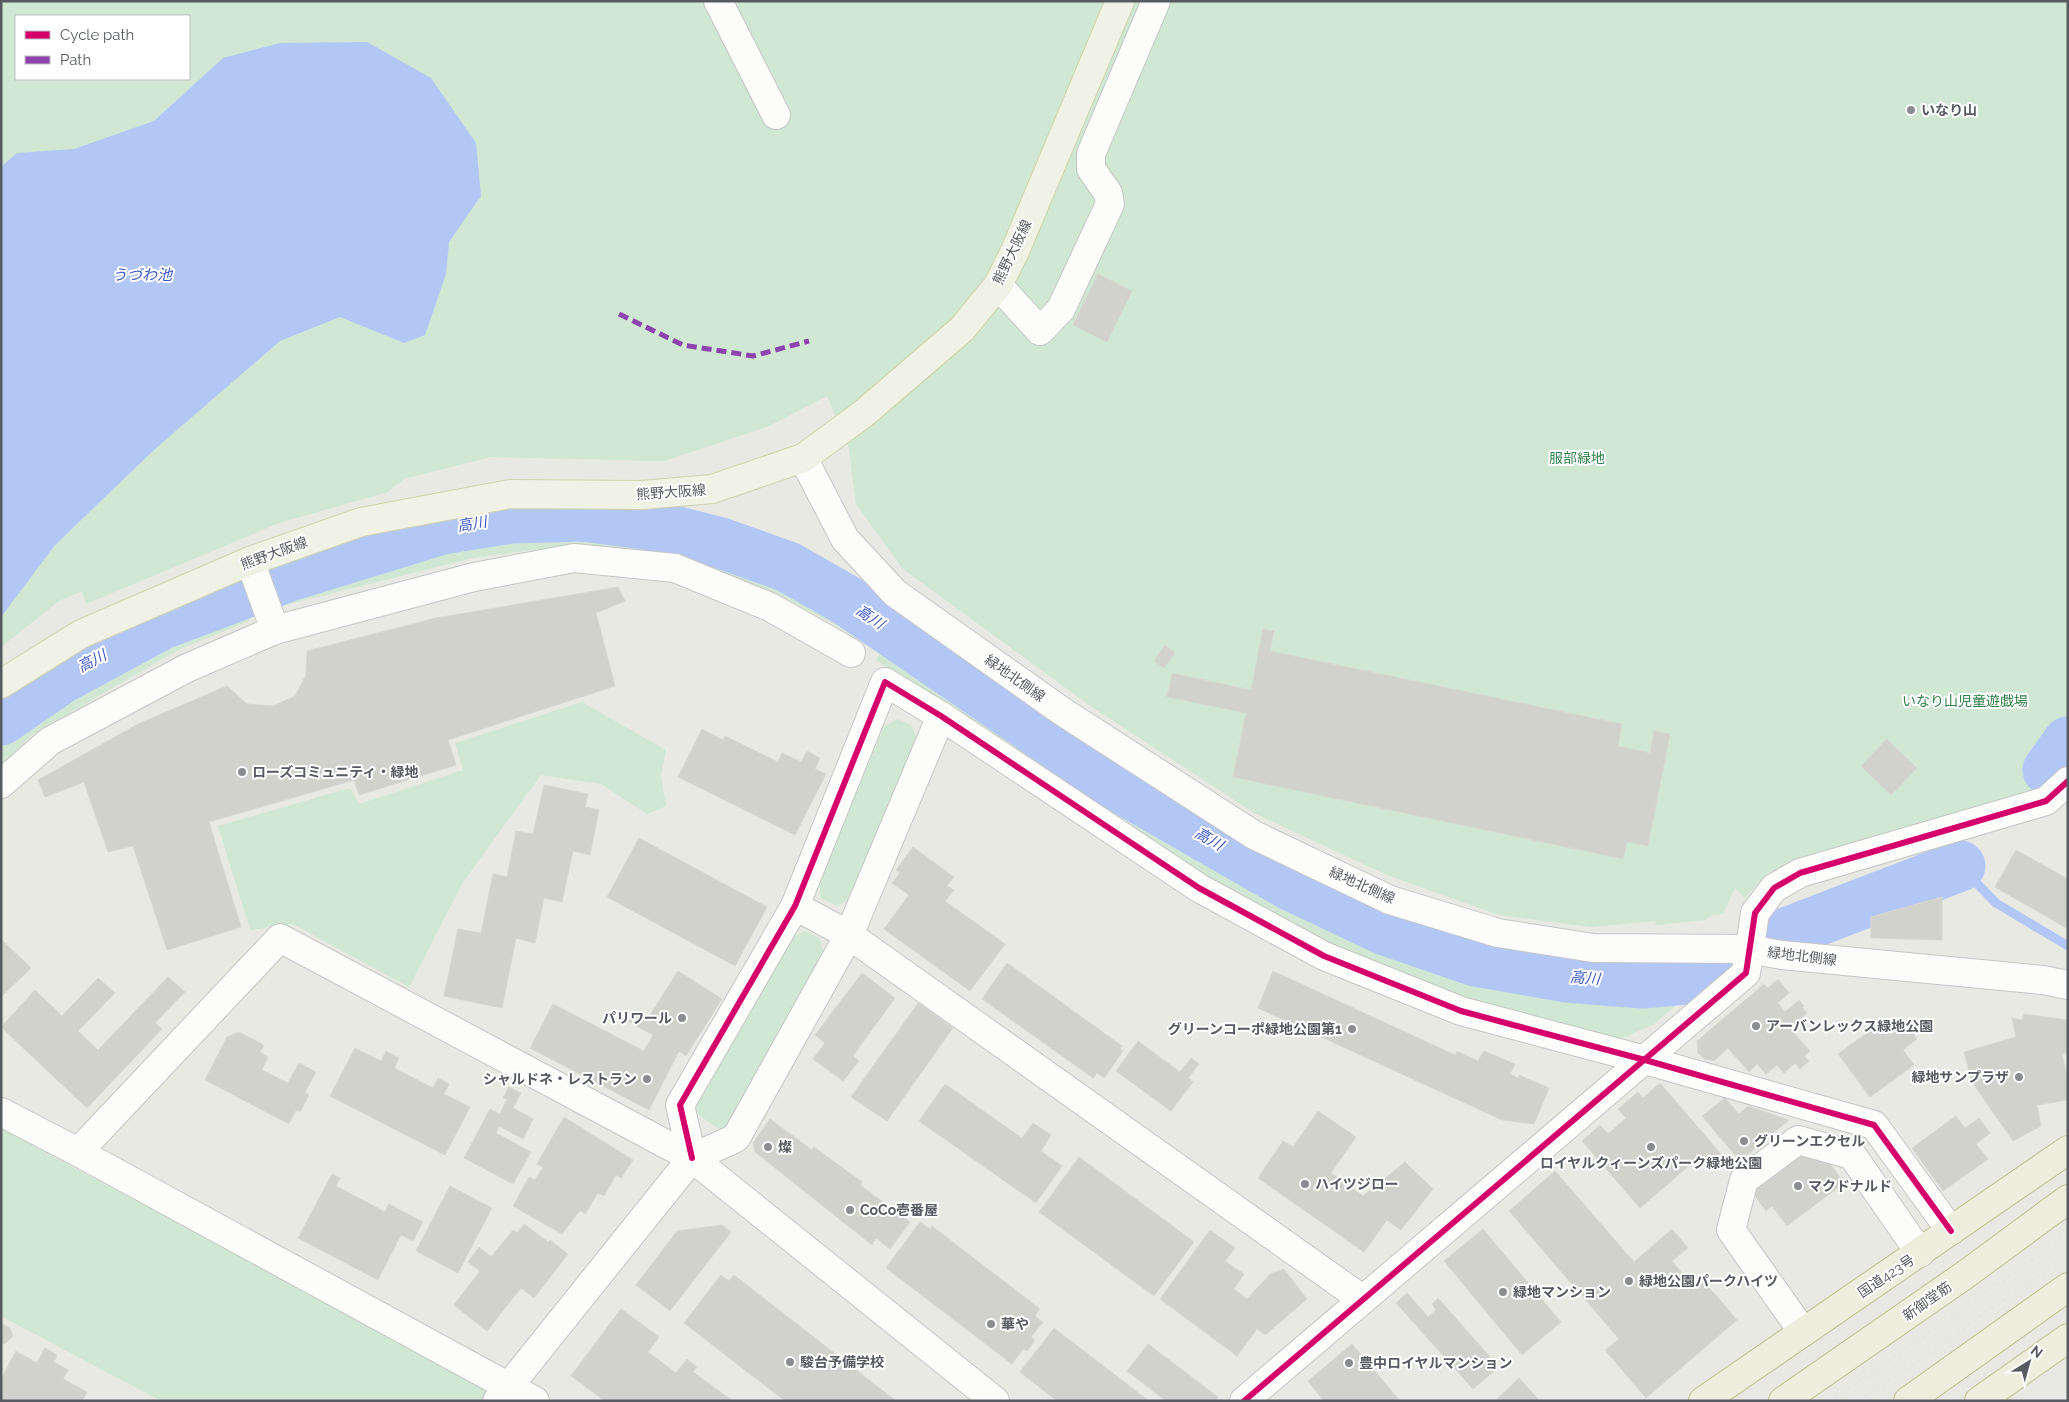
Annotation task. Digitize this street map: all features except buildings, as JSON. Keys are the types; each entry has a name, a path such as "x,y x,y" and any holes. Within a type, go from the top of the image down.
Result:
{"highway":[{"name":"国道423号","path":"1703,1401 2068,1150"},
{"name":"新御堂筋","path":"1783,1401 1962,1277 2068,1199"},
{"path":"1908,1401 2068,1287"},
{"path":"1979,1401 2068,1338"}],"main road":[{"name":"熊野大阪線","path":"1,684 81,634 250,561 361,522 510,494 642,495 712,489 803,458 863,414 962,329 998,285 1015,251 1120,1"}],"street":[{"path":"718,1 776,115"},
{"path":"998,285 1040,331 1061,309 1110,204 1108,193 1091,169 1091,154 1156,1"},
{"name":"緑地北側線","path":"803,458 845,539 895,593 1063,712 1254,835 1390,900 1498,933 1593,948 1748,949 1782,955 2043,980 2068,985"},
{"path":"1,784 50,741 187,668 275,630 474,577 574,558 675,568 770,607 851,653"},
{"path":"250,561 275,630"},
{"path":"692,1158 680,1105 795,906 885,682 941,716 1198,888 1324,956 1461,1011 1645,1060 1874,1125 1951,1231"},
{"path":"504,1393 692,1158 736,1138 849,935 941,716"},
{"path":"1244,1401 1746,973 1748,949 1755,913 1774,888 1800,873 2046,801 2068,781"},
{"path":"795,906 849,935 1362,1299"},
{"path":"78,1152 280,938 692,1158 995,1401"},
{"path":"1,1112 78,1152 504,1393 535,1401"},
{"path":"1803,1332 1731,1230 1744,1180 1798,1140 1852,1155 1920,1253"}],"green space":[{"name":"服部緑地","path":"1,1 2068,1 2068,764 2038,792 1808,855 1768,873 1745,898 1735,888 1723,914 1712,915 1705,920 1655,925 1656,921 1591,927 1499,915 1387,875 1256,814 1092,707 903,569 856,504 849,448 827,396 769,426 664,461 490,457 404,479 388,492 279,523 86,604 82,591 59,601 1,647"},
{"path":"584,523 649,531 718,549 785,575 842,606 1112,793 1291,898 1381,939 1473,970 1566,985 1645,992 1683,987 1684,998 1654,1024 1618,1040 1464,1001 1327,946 1208,880 876,660 880,654 832,623 773,592 676,556 577,544 473,558 285,605 281,589 444,536 512,524"},
{"path":"244,602 249,621 178,650 33,734 1,765 1,733 65,684 167,631"},
{"path":"582,702 666,750 661,776 666,806 647,814 601,784 541,775 463,882 409,987 293,924 250,930 218,826 350,788 359,804 463,770 455,743"},
{"path":"897,719 911,725 917,739 852,899 837,906 821,898 819,882 884,727"},
{"path":"805,931 819,938 824,951 775,1042 723,1132 692,1110 744,1025 791,938"},
{"path":"1,1129 464,1374 509,1401 161,1401 1,1316"}],"water":[{"name":"うづわ池","path":"367,42 431,78 476,143 481,196 449,242 446,274 425,335 404,343 340,317 280,341 155,449 55,545 1,617 1,167 17,153 74,149 154,121 223,58 280,43"}],"waterway":[{"name":"高川","path":"1,720 62,678 160,625 292,575 442,529 511,518 584,516 651,525 721,543 788,567 846,600 1116,785 1292,886 1385,930 1475,961 1566,977 1643,983 1686,979 1707,971"},
{"name":"高川","path":"2048,770 2068,742"},
{"path":"1960,866 1996,903 2068,946"},
{"name":"高川","path":"1786,933 1960,866"}],"railway":[{"path":"1831,1401 2068,1235"},
{"path":"1860,1401 2068,1255"}],"marked path":[{"path":"619,314 683,345 753,356 809,341"}],"cycle path":[{"path":"692,1158 680,1105 795,906 885,682 941,716 1199,888 1324,956 1461,1011 1645,1060 1874,1125 1951,1231"},
{"path":"1244,1401 1746,973 1755,913 1774,888 1800,873 2046,801 2068,781"}],"place":[{"name":"いなり山","path":"1911,110"},
{"name":"ローズコミュニティ・緑地","path":"242,772"},
{"name":"パリワール","path":"682,1018"},
{"name":"アーバンレックス緑地公園","path":"1756,1026"},
{"name":"グリーンコーポ緑地公園第1","path":"1352,1029"},
{"name":"緑地サンプラザ","path":"2019,1077"},
{"name":"シャルドネ・レストラン","path":"647,1079"},
{"name":"グリーンエクセル","path":"1744,1141"},
{"name":"燦","path":"768,1147"},
{"name":"ロイヤルクィーンズパーク緑地公園","path":"1651,1147"},
{"name":"ハイツジロー","path":"1305,1184"},
{"name":"マクドナルド","path":"1798,1186"},
{"name":"CoCo壱番屋","path":"850,1210"},
{"name":"緑地公園パークハイツ","path":"1629,1281"},
{"name":"緑地マンション","path":"1503,1292"},
{"name":"華や","path":"991,1324"},
{"name":"駿台予備学校","path":"790,1362"},
{"name":"豊中ロイヤルマンション","path":"1349,1363"}],"park label":[{"name":"いなり山児童遊戯場","path":"1965,701"}]}
